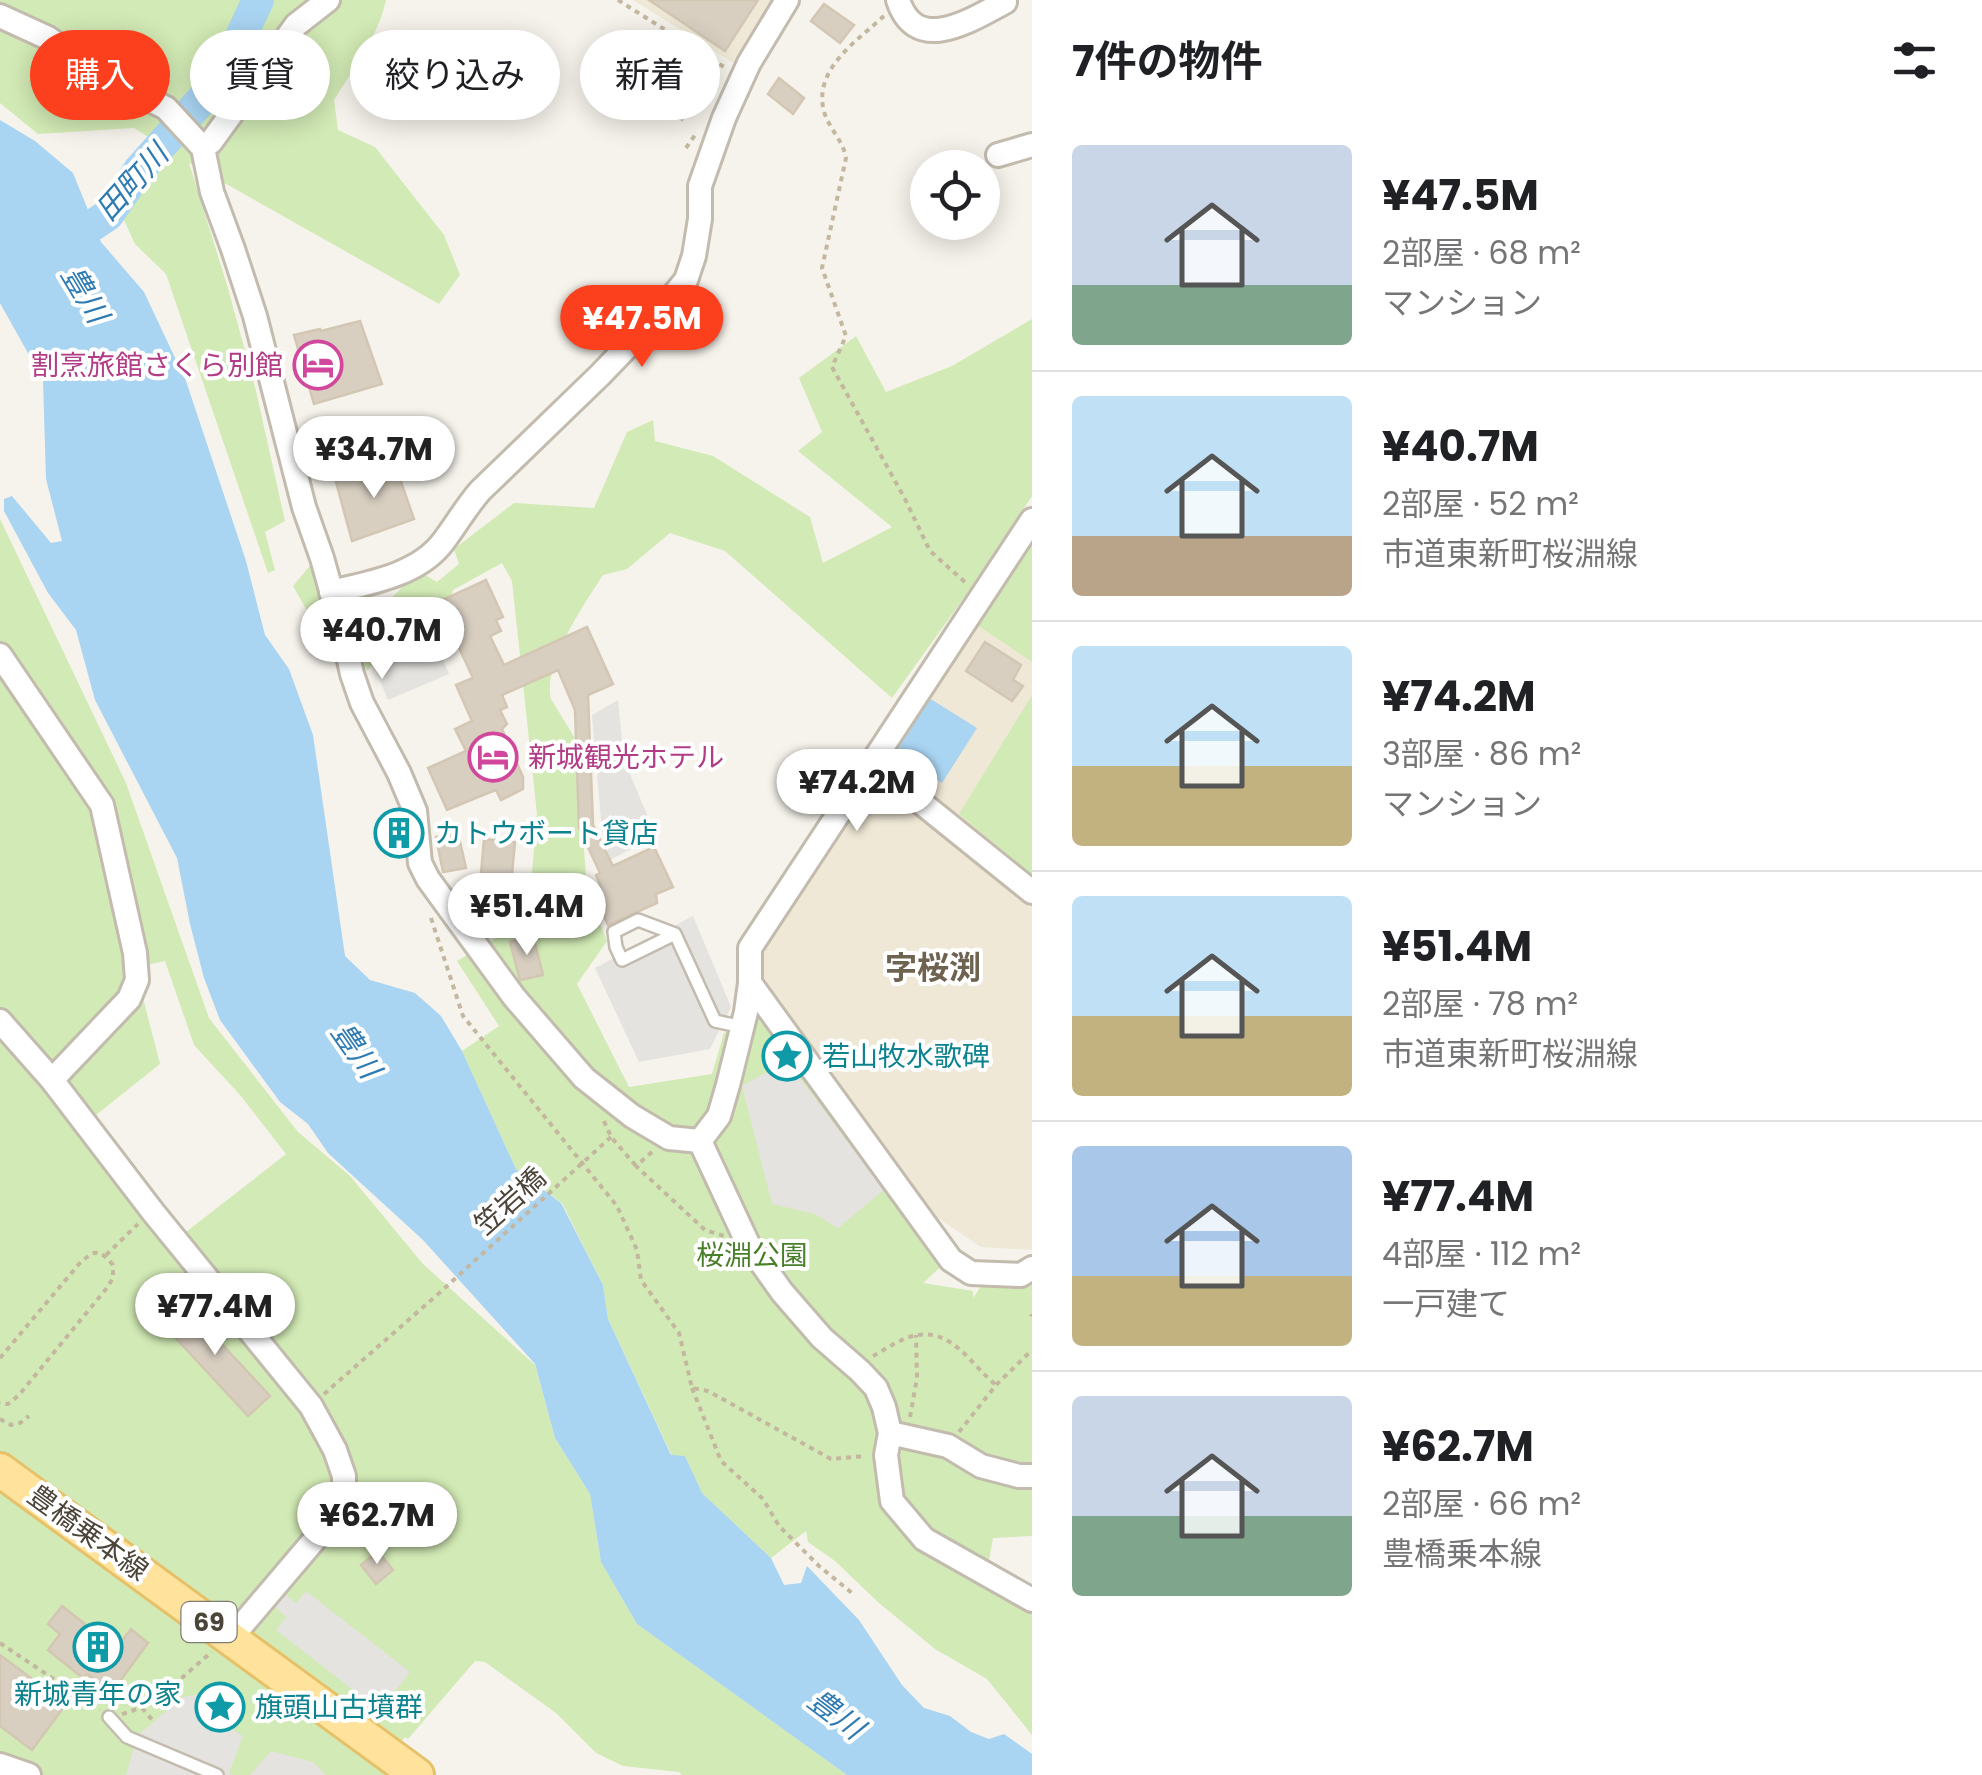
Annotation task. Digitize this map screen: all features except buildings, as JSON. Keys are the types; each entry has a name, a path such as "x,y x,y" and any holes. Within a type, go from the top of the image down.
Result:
{"main road":[{"name":"豊橋乗本線","path":"0,1470 417,1775"}],"street":[{"path":"188,132 220,130 296,25 328,0"},
{"path":"331,592 397,574 442,544 467,506 600,375 686,280 700,219 700,186 724,118 749,63 787,0"},
{"path":"898,2 902,14 918,28 944,30 962,26 1005,2"},
{"path":"0,16 48,38 121,100 146,98 166,108 188,132 234,249 255,316 304,507 362,703 415,811 420,863 428,879 514,997 584,1078 632,1116 669,1138 700,1141"},
{"path":"1000,154 1032,145"},
{"path":"700,1141 719,1116 743,1027 750,983 750,948 1032,520"},
{"path":"0,655 102,805 135,953 138,980 129,999 52,1080"},
{"path":"872,763 1032,892"},
{"path":"750,983 951,1260 972,1273 1022,1275 1032,1268"},
{"path":"0,1021 52,1080 311,1406 336,1450 344,1476 344,1506 231,1638"},
{"path":"700,1141 748,1244 782,1292 822,1338 876,1388 894,1442 892,1501 924,1538 1032,1600"},
{"path":"894,1442 948,1446 981,1466 1032,1476"},
{"path":"0,1766 28,1775"}],"lane":[{"path":"675,934 622,960 614,932 638,920 675,934 715,1022 743,1027"},
{"path":"110,1717 126,1737 217,1775"}],"path":[{"path":"618,0 736,74"},
{"path":"898,2 830,67 824,86 823,107 844,146 846,158 822,268 846,336 832,367 930,552 981,596"},
{"path":"428,879 432,923 463,1016 618,1206 637,1250 641,1280 680,1333 692,1388 720,1461 763,1499 779,1526 852,1593"},
{"name":"笠岩橋","path":"311,1406 611,1137 636,1166"},
{"path":"669,1138 636,1166 705,1230 748,1244"},
{"path":"106,1256 154,1212"},
{"path":"0,1358 90,1254 100,1252 114,1265 113,1278 106,1288 19,1395 8,1404 0,1403"},
{"path":"692,1388 708,1391 831,1459 894,1442 911,1404 917,1378 916,1335"},
{"path":"860,1370 873,1356 916,1335 936,1335 958,1346 996,1385"},
{"path":"948,1446 996,1385 1032,1350"},
{"path":"0,1419 11,1425 20,1424 29,1416"},
{"path":"0,1643 110,1717 142,1708 231,1638"},
{"path":"142,1708 154,1722"}],"shaded area":[{"path":"633,0 779,0 735,64 720,55 720,30 681,30"},
{"path":"1032,534 1032,1250 981,1247 923,1208 762,991 764,946"},
{"path":"426,618 449,674 388,700 365,644"},
{"path":"618,700 624,760 656,836 610,860 602,831 592,715"},
{"path":"693,916 731,1007 710,1049 639,1062 595,968"},
{"path":"765,1073 796,1073 884,1190 838,1228 815,1214 772,1204 742,1086"},
{"path":"306,1591 410,1672 380,1711 276,1630 286,1617 272,1604 283,1593 296,1603"},
{"path":"217,1691 230,1702 226,1710 228,1722 243,1736 229,1773 232,1775 126,1775 137,1736 183,1697"},
{"path":"271,1751 313,1762 326,1775 250,1775"}],"green space":[{"path":"0,0 386,0 375,30 350,30 350,75 334,100 338,130 375,147 444,235 460,275 439,304 189,163 256,391 285,521 265,532 275,570 268,573 166,274 135,244 124,220 134,198 172,152 134,128 38,134 0,103"},
{"name":"桜淵公園","path":"1032,319 1032,496 892,698 725,551 670,533 627,569 603,575 567,635 550,685 551,699 576,740 587,890 607,941 577,984 629,1087 712,1074 724,1033 743,1027 753,992 945,1263 923,1283 973,1291 973,1298 984,1282 1032,1274 1032,1536 993,1538 988,1566 1032,1607 1032,1735 987,1679 935,1649 808,1542 806,1531 771,1558 702,1493 685,1456 672,1456 608,1319 603,1285 562,1203 516,1169 462,1051 499,1026 457,961 528,919 537,814 512,581 502,563 453,590 440,638 383,651 367,671 353,641 328,634 320,609 306,609 293,586 313,562 342,582 366,624 418,571 437,582 459,564 454,549 514,503 594,508 627,432 653,420 655,441 713,456 810,517 823,563 892,527 798,451 822,432 799,378 856,336 886,392 952,366"},
{"path":"0,519 126,783 209,1018 298,1132 350,1176 423,1264 535,1365 555,1438 590,1494 601,1562 637,1624 847,1775 682,1775 623,1766 596,1753 556,1713 485,1662 475,1661 382,1766 394,1775 0,1775","holes":["165,961 194,1045 286,1154 186,1232 188,1237 175,1247 42,1079 134,979 61,1082 96,1115 160,1064 143,998 147,965"]},
{"path":"1032,543 1032,662 977,625"},
{"path":"1032,695 1032,875 959,814"}],"water":[{"name":"豊川","path":"0,120 35,141 73,173 101,242 144,292 186,381 246,561 265,635 289,669 313,735 345,956 370,980 415,993 441,1016 462,1051 516,1169 561,1203 603,1285 608,1319 671,1455 685,1456 702,1493 771,1558 784,1585 801,1583 807,1566 859,1620 902,1685 924,1708 950,1716 971,1732 989,1739 1004,1734 1032,1754 1032,1775 847,1775 637,1624 601,1562 590,1494 555,1438 535,1364 423,1240 328,1153 308,1124 280,1102 220,1020 204,978 177,858 95,700 76,630 48,593 4,511 4,499 12,496 51,543 62,541 46,479 43,380 0,303"},
{"path":"929,698 977,728 942,783 895,754"}],"waterway":[{"name":"田町川","path":"60,247 108,215 139,170 222,77 258,0"}],"place":[{"name":"割烹旅館さくら別館","path":"318,365"},
{"name":"新城観光ホテル","path":"493,757"},
{"name":"カトウボート貸店","path":"399,833"},
{"name":"若山牧水歌碑","path":"787,1056"},
{"name":"新城青年の家","path":"98,1647"},
{"name":"旗頭山古墳群","path":"220,1707"}],"district":[{"name":"字桜渕","path":"933,967"}]}
